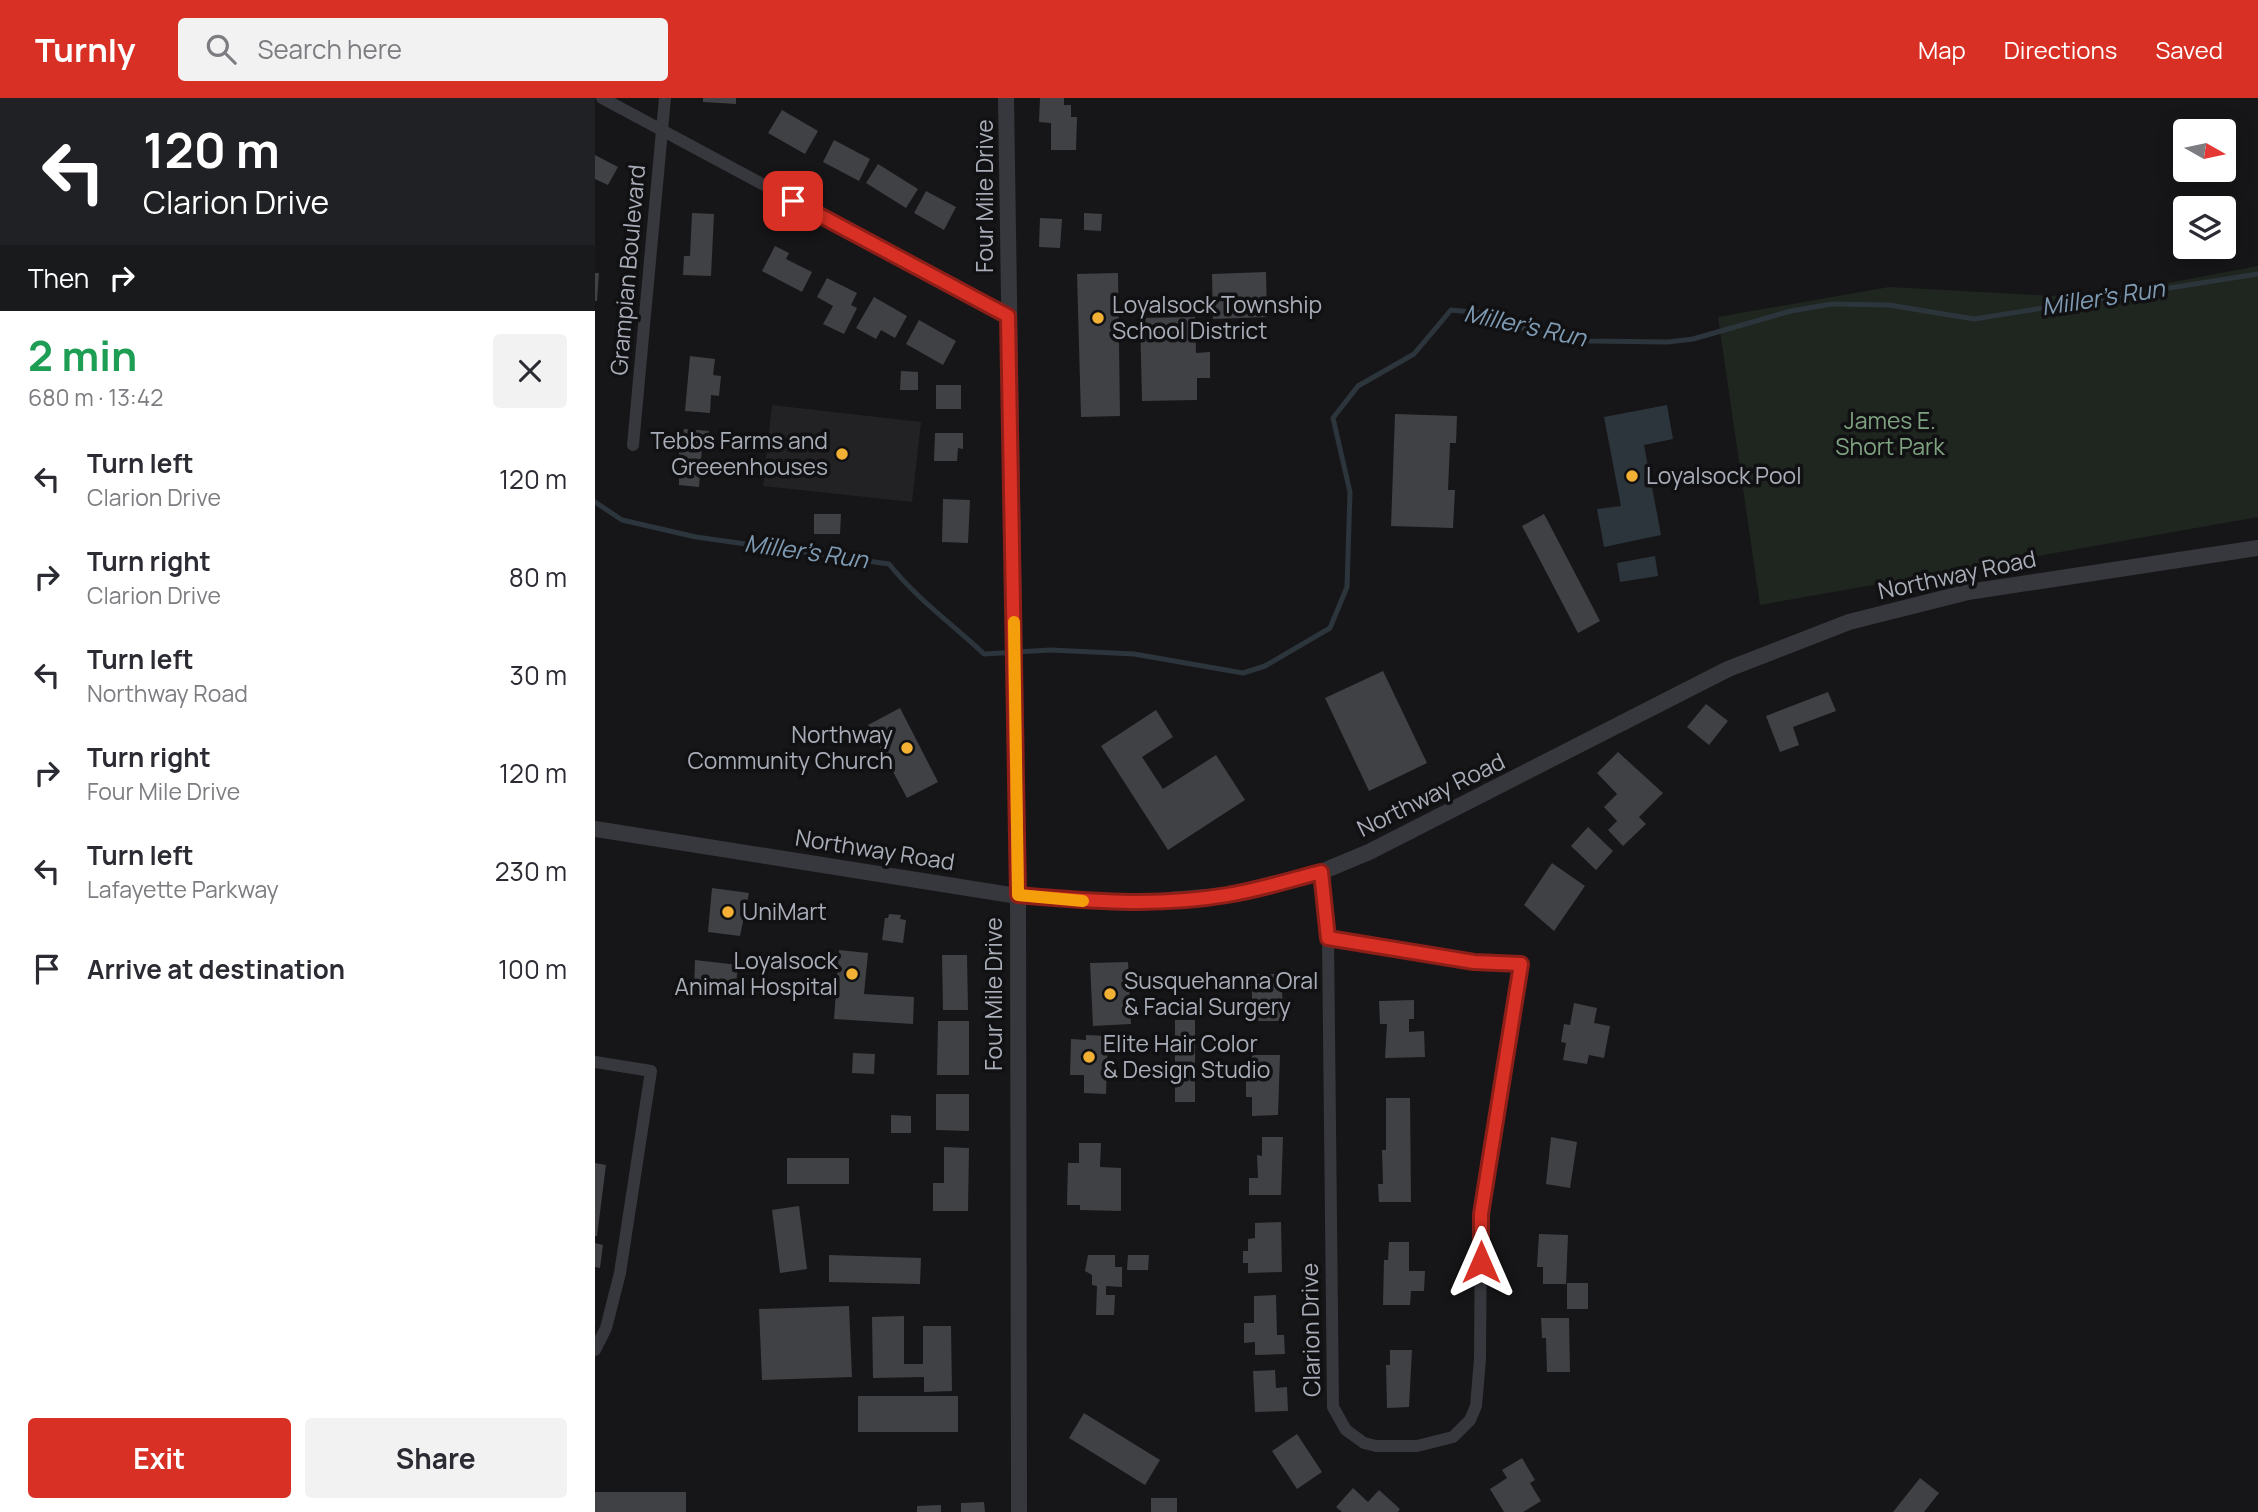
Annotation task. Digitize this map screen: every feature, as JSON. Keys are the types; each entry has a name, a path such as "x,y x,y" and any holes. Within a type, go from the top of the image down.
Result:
{"street":[{"path":"602,98 1008,316"},
{"name":"Grampian Boulevard","path":"633,445 665,98"},
{"name":"Four Mile Drive","path":"1006,98 1018,895 1019,1512"},
{"name":"Northway Road","path":"595,829 1018,895 1121,902 1185,901 1229,895 1321,872 1370,852 1728,669 1849,622 1968,592 2258,548"},
{"name":"Clarion Drive","path":"1321,872 1328,938 1333,1407 1346,1430 1369,1445 1417,1446 1444,1442 1464,1429 1470,1420 1479,1391 1481,1214 1521,964 1474,962 1328,938"},
{"path":"595,1062 651,1071 620,1273 606,1328 595,1350"}],"shaded area":[{"name":"Tebbs Farms and Greeenhouses","path":"772,405 921,422 912,502 763,486"},
{"name":"Loyalsock Pool","path":"1667,405 1673,439 1644,445 1661,535 1604,547 1597,509 1621,506 1604,417"},
{"path":"1655,556 1658,576 1620,582 1617,563"}],"green space":[{"name":"James E. Short Park","path":"2258,266 2258,517 1760,605 1718,317 1889,287 2089,298"}],"building":[{"path":"703,98 736,98 736,104 703,102"},
{"path":"1040,98 1064,98 1064,105 1071,105 1071,117 1077,117 1076,150 1051,150 1051,123 1039,122"},
{"path":"782,110 818,131 805,154 768,133"},
{"path":"834,140 870,159 859,181 823,162"},
{"path":"595,155 618,167 608,185 595,179"},
{"path":"878,164 918,189 906,208 866,183"},
{"path":"926,191 956,207 944,230 914,213"},
{"path":"692,213 714,214 711,276 683,275 684,256 690,256"},
{"path":"1084,213 1102,214 1101,231 1084,230"},
{"path":"1040,218 1062,219 1060,248 1039,247"},
{"path":"775,246 789,253 786,259 812,272 802,292 762,271"},
{"path":"1266,272 1267,317 1213,319 1212,274"},
{"path":"595,273 599,273 597,301 595,301"},
{"name":"Loyalsock Township School District","path":"1118,273 1120,416 1081,417 1077,274"},
{"path":"827,278 857,293 851,305 857,308 844,334 823,324 833,306 817,297"},
{"path":"874,297 907,316 895,338 881,330 876,339 856,328"},
{"path":"1195,317 1196,353 1210,352 1210,378 1197,378 1197,400 1142,401 1140,318"},
{"path":"919,320 956,341 943,365 906,344"},
{"path":"690,356 715,359 713,375 721,376 719,396 711,395 710,413 685,411"},
{"path":"901,371 918,372 918,390 900,390"},
{"path":"936,385 961,385 961,409 936,409"},
{"path":"1395,414 1457,416 1456,443 1450,443 1448,490 1455,490 1453,528 1391,526"},
{"path":"684,429 709,431 708,448 702,447 699,487 679,485 679,445 682,446"},
{"path":"935,433 963,433 963,449 958,448 957,461 934,461"},
{"path":"943,499 970,500 968,543 942,542"},
{"path":"814,514 841,514 840,534 814,534"},
{"path":"1544,514 1600,621 1578,633 1522,526"},
{"path":"1383,671 1427,763 1369,791 1325,698"},
{"path":"1828,692 1836,711 1793,727 1799,745 1780,752 1766,716"},
{"path":"1706,704 1728,721 1709,745 1687,727"},
{"name":"Northway Community Church","path":"900,708 938,782 907,798 868,725"},
{"path":"1156,710 1173,737 1142,757 1163,789 1216,755 1245,800 1168,850 1101,746"},
{"path":"1618,752 1663,793 1639,817 1646,824 1623,846 1608,830 1617,821 1604,807 1617,794 1597,773"},
{"path":"1588,827 1613,851 1596,870 1571,846"},
{"path":"1552,863 1585,886 1554,931 1524,905"},
{"name":"UniMart","path":"712,888 749,893 740,936 708,932"},
{"path":"889,914 901,915 900,919 906,920 903,943 882,940 885,918 888,918"},
{"name":"Loyalsock Animal Hospital","path":"839,950 868,953 864,994 914,997 913,1024 834,1019"},
{"path":"942,955 967,955 968,1010 943,1010"},
{"path":"695,960 738,965 735,994 694,990"},
{"name":"Susquehanna Oral & Facial Surgery","path":"1128,962 1131,1024 1093,1026 1090,963"},
{"path":"1246,974 1278,974 1278,987 1282,987 1283,1021 1252,1021 1252,990 1246,990"},
{"path":"1414,1000 1414,1019 1409,1019 1409,1032 1424,1031 1425,1057 1385,1058 1387,1024 1380,1024 1379,1001"},
{"path":"1574,1003 1597,1008 1594,1023 1610,1026 1604,1058 1589,1055 1587,1064 1563,1060 1566,1043 1561,1042 1564,1024 1570,1025"},
{"path":"1175,1020 1195,1020 1195,1102 1175,1102"},
{"path":"938,1021 969,1021 969,1075 937,1075"},
{"name":"Elite Hair Color & Design Studio","path":"1086,1035 1108,1036 1106,1094 1084,1093 1084,1075 1070,1075 1071,1039 1086,1040"},
{"path":"853,1053 875,1054 874,1074 852,1073"},
{"path":"1252,1055 1280,1055 1278,1115 1252,1116 1252,1097 1246,1097 1246,1077 1252,1077"},
{"path":"936,1094 969,1094 969,1131 936,1130"},
{"path":"1386,1098 1410,1098 1411,1202 1379,1202 1378,1184 1383,1184 1382,1150 1386,1150"},
{"path":"891,1115 911,1116 911,1133 891,1133"},
{"path":"1262,1137 1283,1137 1281,1195 1249,1195 1249,1178 1258,1178 1257,1155 1262,1156"},
{"path":"1551,1137 1577,1142 1570,1188 1546,1184"},
{"path":"1079,1143 1101,1143 1100,1167 1121,1168 1121,1211 1080,1210 1080,1205 1067,1205 1068,1163 1079,1163"},
{"path":"944,1147 969,1148 968,1211 933,1211 933,1183 944,1183"},
{"path":"787,1158 849,1158 849,1184 787,1184"},
{"path":"595,1163 606,1165 597,1236 595,1236"},
{"path":"799,1206 807,1269 780,1273 772,1210"},
{"path":"1281,1222 1282,1272 1248,1273 1248,1263 1243,1263 1243,1251 1248,1251 1248,1239 1255,1238 1255,1223"},
{"path":"1539,1234 1568,1235 1566,1284 1543,1284 1543,1267 1537,1267"},
{"path":"1389,1242 1409,1242 1409,1271 1425,1271 1424,1291 1411,1291 1410,1305 1383,1305 1384,1260 1388,1260"},
{"path":"595,1243 603,1245 600,1268 595,1267"},
{"path":"829,1255 921,1258 920,1284 829,1282"},
{"path":"1088,1255 1115,1255 1115,1267 1122,1267 1122,1287 1106,1286 1106,1295 1115,1295 1114,1315 1096,1315 1097,1286 1092,1285 1092,1275 1085,1271"},
{"path":"1128,1255 1149,1255 1148,1270 1127,1270"},
{"path":"1567,1283 1588,1283 1588,1309 1567,1309"},
{"path":"1276,1295 1277,1335 1284,1335 1285,1354 1255,1355 1255,1342 1244,1343 1244,1323 1254,1323 1254,1296"},
{"path":"849,1306 852,1377 762,1380 759,1309"},
{"path":"904,1316 904,1364 923,1364 923,1326 951,1326 952,1391 924,1392 924,1377 873,1378 872,1317"},
{"path":"1541,1318 1569,1318 1570,1372 1547,1372 1546,1338 1542,1338"},
{"path":"1390,1350 1412,1350 1409,1407 1387,1408 1386,1365 1390,1365"},
{"path":"1275,1370 1276,1388 1287,1387 1288,1411 1255,1412 1253,1371"},
{"path":"858,1396 958,1396 958,1432 858,1432"},
{"path":"1084,1413 1160,1460 1145,1485 1069,1438"},
{"path":"1297,1434 1322,1472 1297,1489 1272,1451"},
{"path":"1522,1458 1535,1480 1530,1483 1541,1501 1523,1512 1504,1512 1490,1489 1507,1478 1502,1470"},
{"path":"1920,1478 1939,1493 1924,1512 1893,1512"},
{"path":"1353,1488 1368,1502 1379,1490 1400,1509 1398,1512 1342,1512 1336,1507"},
{"path":"595,1492 686,1492 686,1512 595,1512"},
{"path":"1151,1498 1177,1498 1177,1512 1151,1512"},
{"path":"984,1502 985,1512 961,1512 961,1503"},
{"path":"941,1505 941,1512 917,1512 917,1506"}],"waterway":[{"name":"Miller's Run","path":"595,502 622,520 696,537 889,564 923,600 984,654 1051,650 1134,654 1243,673 1265,666 1330,628 1347,587 1350,492 1333,418 1358,386 1414,354 1451,310 1483,313 1536,333 1590,341 1668,342 1693,339 1791,311 1832,304 1889,305 1974,319 2258,274"}],"slow traffic":[{"path":"1014,622 1014,793 1018,895 1083,901"}],"place":[{"name":"Loyalsock Township School District","path":"1098,318"},
{"name":"Tebbs Farms and Greeenhouses","path":"842,454"},
{"name":"Loyalsock Pool","path":"1632,476"},
{"name":"Northway Community Church","path":"907,748"},
{"name":"UniMart","path":"728,912"},
{"name":"Loyalsock Animal Hospital","path":"852,974"},
{"name":"Susquehanna Oral & Facial Surgery","path":"1110,994"},
{"name":"Elite Hair Color & Design Studio","path":"1089,1057"}],"route":[{"path":"793,201 1008,316 1014,793 1018,895 1133,903 1185,901 1229,895 1321,872 1326,897 1328,938 1474,962 1521,964 1481,1214 1481,1262"}]}
